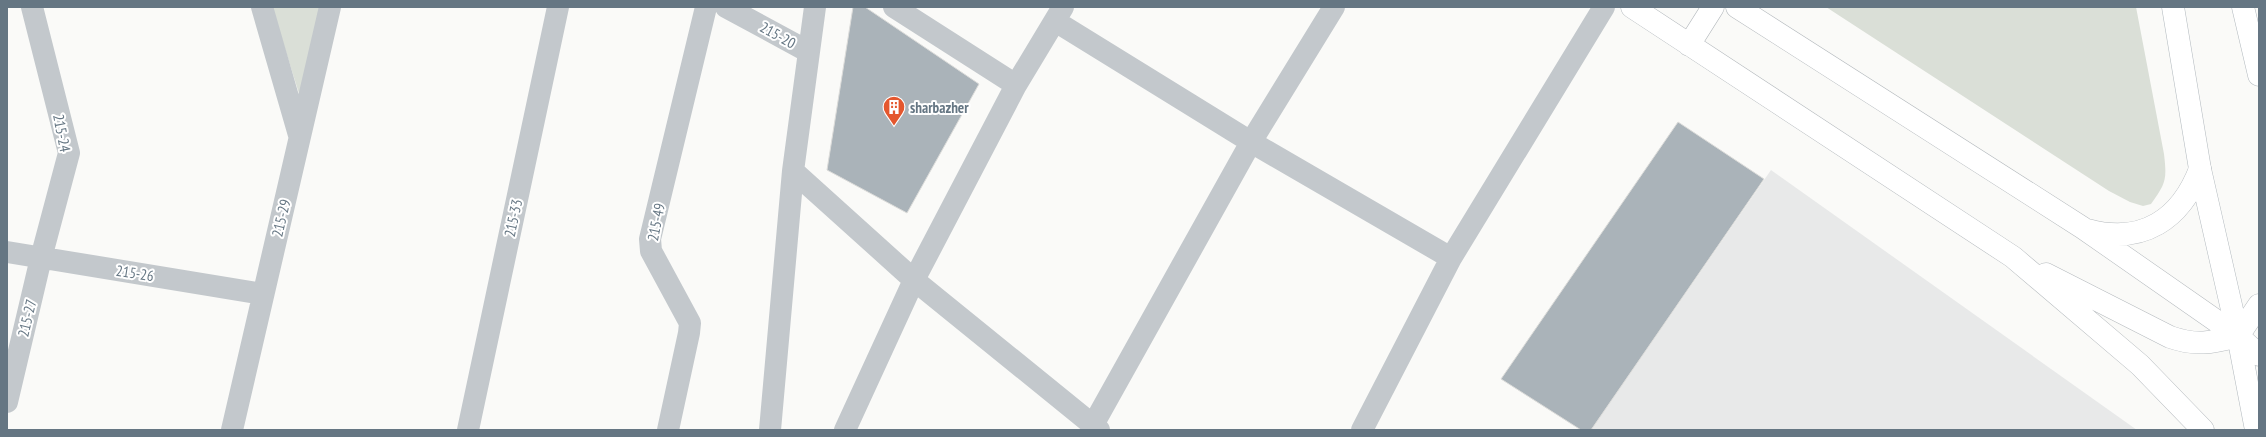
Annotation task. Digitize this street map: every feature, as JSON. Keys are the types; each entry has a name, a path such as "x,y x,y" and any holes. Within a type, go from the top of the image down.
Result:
{"main road":[{"path":"1632,7 2013,257 2170,337 2187,343 2205,344 2238,336 2259,305"},
{"path":"1689,44 1713,7"},
{"path":"1737,7 2083,228 2238,336 2259,355"},
{"path":"2172,7 2200,169 2238,336 2256,430"},
{"path":"2249,12 2259,75"},
{"path":"2083,228 2103,234 2124,234 2145,229 2164,220 2180,206 2192,189 2200,169"},
{"path":"2013,257 2140,365 2203,430"}],"street":[{"name":"215-24","path":"32,7 69,154 41,258"},
{"path":"262,7 300,136"},
{"name":"215-29","path":"232,430 330,7"},
{"name":"215-33","path":"468,430 558,7"},
{"name":"215-49","path":"668,430 690,333 690,323 651,250 650,240 706,7"},
{"name":"215-20","path":"726,7 809,52"},
{"path":"770,430 793,171 814,7"},
{"path":"894,7 1016,84"},
{"path":"793,171 914,280 1096,427 1251,142 1334,7"},
{"path":"1362,430 1451,258 1604,7"},
{"path":"845,430 914,280 1016,84 1059,14 1251,142 1451,258"},
{"name":"215-26","path":"7,252 263,294"},
{"name":"215-27","path":"7,402 41,258"}],"shaded area":[{"path":"272,7 322,7 301,100"},
{"path":"1826,7 2136,7 2164,154 2165,176 2160,191 2151,204 2143,206 2130,202 2109,191"},
{"path":"1771,170 2137,430 1591,430"}],"building":[{"name":"sharbazher","path":"853,7 865,7 979,84 907,213 827,170"},
{"path":"1678,122 1764,179 1591,430 1581,430 1501,379"}],"place":[{"name":"sharbazher","path":"894,126"}]}
